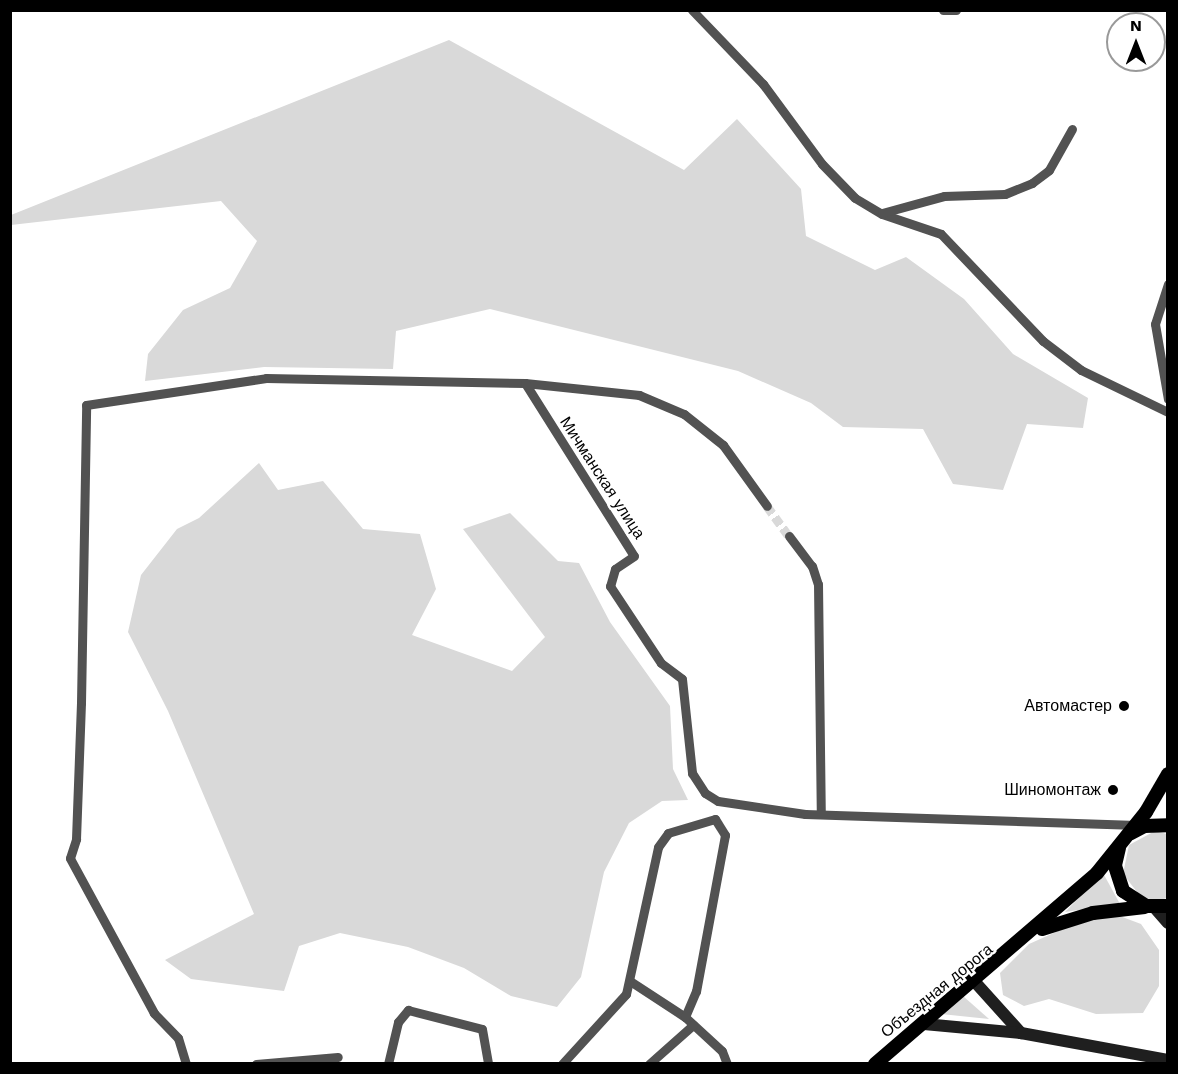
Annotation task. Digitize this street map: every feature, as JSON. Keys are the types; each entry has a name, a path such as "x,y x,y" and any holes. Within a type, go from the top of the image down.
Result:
{"main road":[{"path":"1020,944 1124,841 1167,774"},
{"path":"1161,825 1124,841 1116,857 1119,883 1130,897 1163,907"},
{"path":"1163,907 1167,923"},
{"path":"1020,944 1069,919 1163,907"},
{"name":"Объездная дорога","path":"875,1064 1020,944"},
{"path":"975,982 1021,1033"},
{"path":"924,1024 1021,1033 1167,1060"}],"street":[{"path":"692,10 763,84 843,188 882,214 941,234 1043,341 1081,370 1167,412"},
{"path":"943,10 956,10"},
{"path":"882,214 931,198 1005,194 1032,183 1049,170 1072,129"},
{"path":"1167,284 1155,324 1167,399"},
{"path":"187,1063 178,1038 154,1013 70,858 80,725 86,405 266,378 525,383 639,395 684,414 723,445 766,506"},
{"name":"Мичманская улица","path":"525,383 634,556 615,569 610,586 661,663 682,679 695,782 718,801 820,814 1161,825"},
{"path":"789,536 812,566 818,584 820,814"},
{"path":"562,1064 626,994 658,847 668,833 715,819 725,835 696,991 685,1017"},
{"path":"630,981 685,1017 722,1051 727,1064"},
{"path":"388,1064 398,1022 408,1010 482,1029 488,1064"},
{"path":"649,1064 693,1025"},
{"path":"256,1064 338,1057"}],"shaded area":[{"path":"449,40 684,170 737,119 801,189 806,236 875,270 906,257 964,299 1013,354 1088,398 1083,428 1027,424 1003,490 953,484 923,429 843,427 811,403 738,371 490,309 396,331 393,369 264,367 145,381 148,354 183,310 230,288 257,241 221,201 11,225 11,215"},
{"path":"259,463 278,490 323,481 363,529 420,534 436,589 412,635 512,671 545,637 463,529 510,513 558,561 579,563 610,622 670,706 673,769 688,800 662,801 629,823 604,872 581,977 557,1007 511,996 464,968 408,947 340,933 299,946 284,991 191,979 165,960 254,914 168,711 128,632 141,575 177,529 199,518"},
{"path":"1155,831 1167,834 1167,898 1157,901 1141,897 1123,874 1129,845"},
{"path":"1103,873 1120,904 1065,912"},
{"path":"1117,915 1141,924 1159,950 1159,986 1143,1013 1096,1014 1049,999 1024,1006 1003,995 1000,973 1029,944 1083,920"},
{"path":"963,996 989,1019 941,1014"}],"tunnel":[{"path":"767,506 789,536"}],"place":[{"name":"Автомастер","path":"1124,706"},
{"name":"Шиномонтаж","path":"1113,790"}]}
